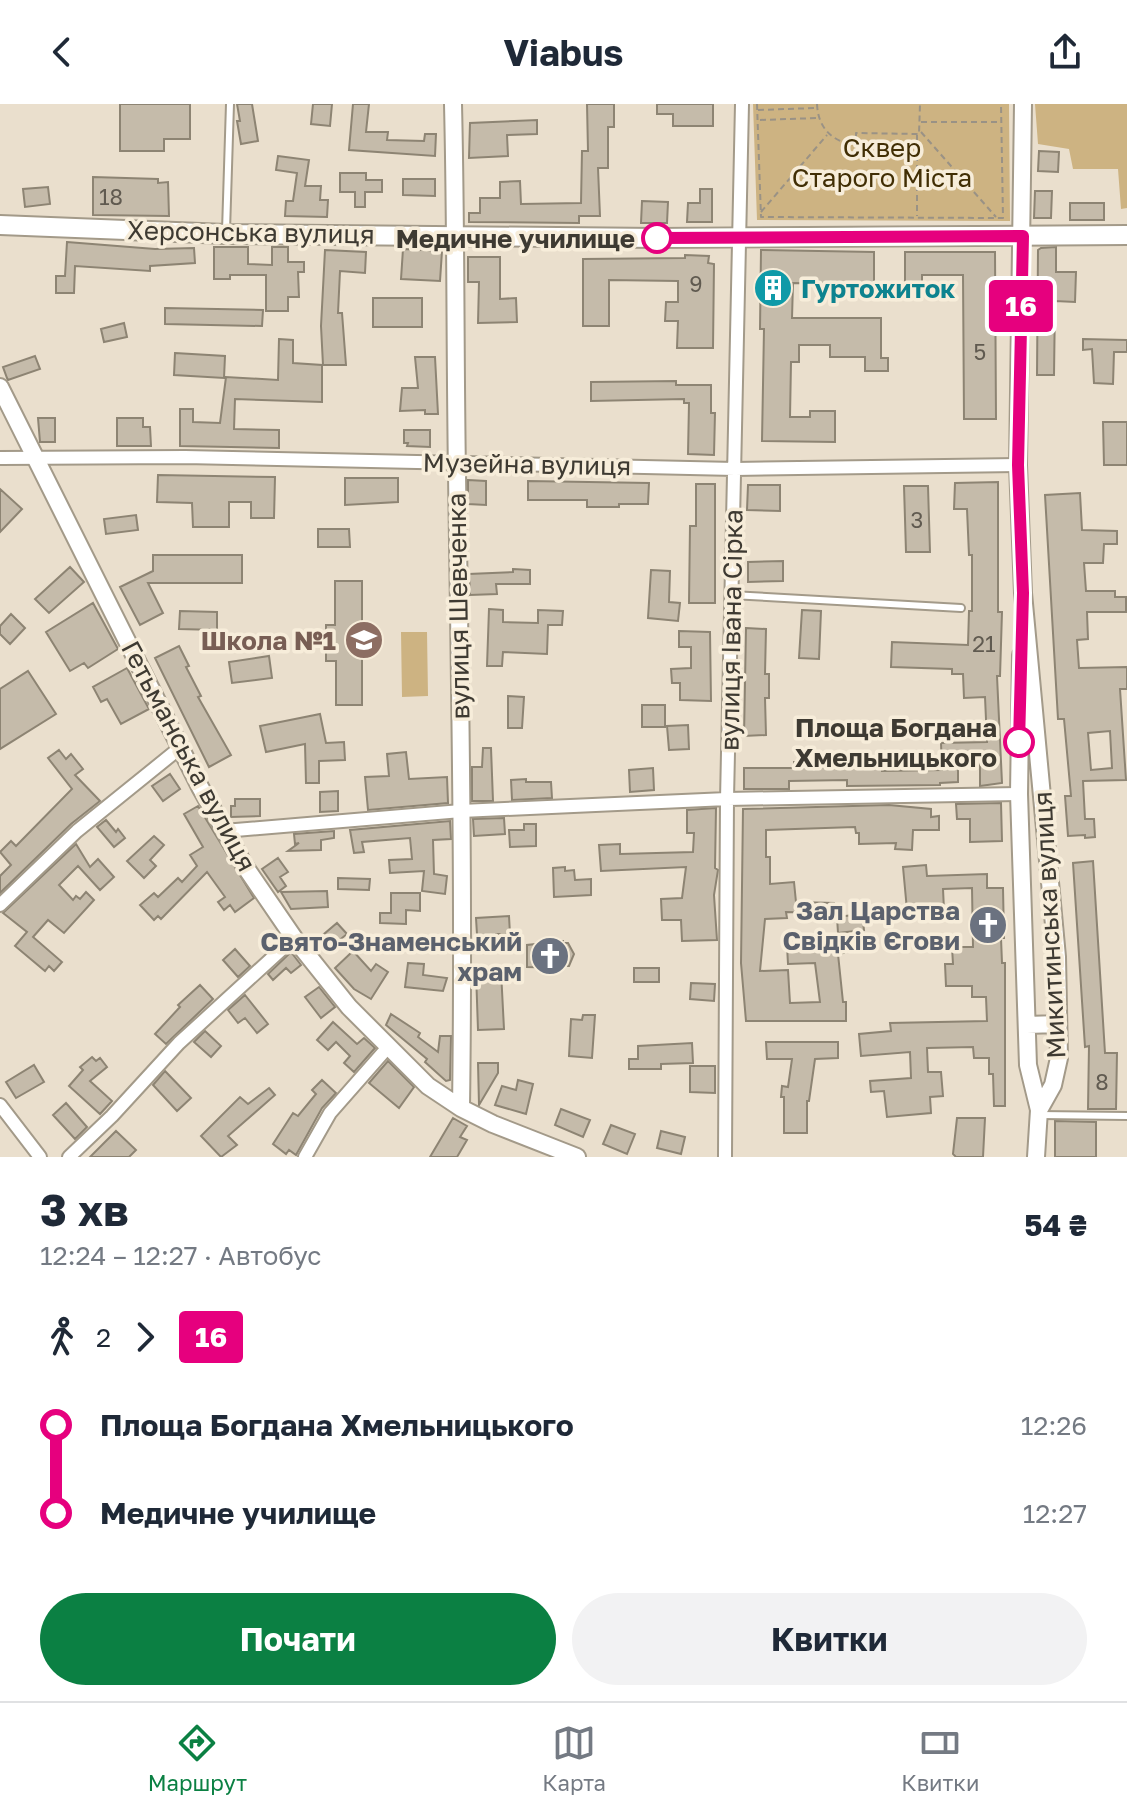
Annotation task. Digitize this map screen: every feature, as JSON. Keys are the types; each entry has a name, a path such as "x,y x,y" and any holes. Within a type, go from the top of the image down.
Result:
{"main road":[{"name":"Херсонська вулиця","path":"0,225 226,234 738,239 1127,235"}],"street":[{"name":"вулиця Шевченка","path":"453,104 457,235 461,1108"},
{"name":"вулиця Івана Сірка","path":"725,1157 727,799 742,104"},
{"name":"Микитинська вулиця","path":"1023,104 1018,465 1023,593 1057,957 1057,1074 1039,1112"},
{"name":"Гетьманська вулиця","path":"0,387 224,831 294,938 349,1007 428,1086 461,1108 570,1156"},
{"name":"Музейна вулиця","path":"36,457 735,469 1018,465"},
{"path":"0,458 36,457"},
{"name":"Микитинська вулиця","path":"1023,593 1019,794 1029,1075 1039,1112 1036,1157"},
{"path":"0,905 77,831 181,747"},
{"path":"224,831 461,811 727,799 1019,794"},
{"path":"69,1157 112,1116 179,1043 294,938"},
{"path":"1027,1025 1058,1024"},
{"path":"305,1157 330,1113 388,1047"},
{"path":"0,1105 40,1157"}],"lane":[{"path":"226,234 230,104"},
{"path":"731,595 961,608"},
{"path":"1039,1112 1127,1116"}],"path":[{"path":"757,104 761,217 1003,218 1001,104"},
{"path":"917,218 920,104"},
{"path":"758,110 817,106 818,118 828,134 846,144 917,144"},
{"path":"758,120 818,118"},
{"path":"919,122 1002,122"},
{"path":"856,145 856,133 918,132 996,218"},
{"path":"761,212 828,134"}],"green space":[{"name":"Сквер Старого Міста","path":"753,104 1009,104 1010,221 757,220"},
{"path":"1035,104 1127,104 1127,208 1121,209 1118,169 1073,169 1069,149 1038,144"},
{"path":"401,632 427,632 428,696 402,697"}],"building":[{"path":"120,104 190,104 190,139 164,139 164,151 120,151"},
{"path":"237,104 252,104 258,141 241,144"},
{"path":"313,104 332,104 330,126 311,124"},
{"path":"353,104 369,104 366,132 388,132 387,140 424,141 425,134 436,134 435,156 349,150"},
{"path":"587,104 614,104 614,127 608,127 608,168 598,168 600,216 579,216 579,223 469,222 469,213 480,213 480,198 500,198 500,182 520,181 521,204 581,203 582,151 588,151"},
{"path":"657,104 713,104 713,126 673,126 673,114 657,114"},
{"path":"537,120 537,134 507,135 508,156 469,158 470,123"},
{"path":"1039,151 1059,152 1058,172 1038,171"},
{"path":"278,156 309,160 305,186 321,186 320,200 328,200 327,217 285,216 286,201 293,201 297,173 276,170"},
{"path":"340,173 366,173 366,180 382,180 382,192 365,192 365,207 355,207 355,192 340,192"},
{"path":"93,177 168,182 169,216 93,215"},
{"path":"403,179 435,179 435,196 403,195"},
{"path":"48,187 50,204 25,207 23,189"},
{"path":"700,189 712,189 712,222 687,222 688,203 700,203"},
{"path":"1035,191 1052,191 1051,218 1034,218"},
{"path":"642,201 668,202 667,223 641,223"},
{"path":"1070,203 1104,203 1104,220 1070,220"},
{"path":"67,242 155,249 194,248 195,263 150,266 150,271 75,266 74,293 56,293 56,276 65,276"},
{"path":"214,247 248,247 248,264 272,265 272,247 288,247 288,262 304,262 304,272 298,272 299,297 288,297 288,311 266,311 266,275 230,275 230,279 214,279"},
{"path":"1056,247 1056,272 1076,272 1075,302 1055,301 1054,375 1037,375 1038,250"},
{"path":"403,249 442,251 440,281 401,279"},
{"path":"325,250 366,252 365,273 340,271 338,313 342,313 346,365 323,365 321,326"},
{"path":"761,250 874,252 874,291 849,291 850,284 793,283 792,318 881,318 881,358 888,358 888,371 865,371 865,357 830,357 830,345 799,345 799,362 791,362 790,417 810,417 810,411 835,411 835,442 762,441 764,329 760,329"},
{"path":"905,252 995,252 996,419 964,419 963,275 922,275 922,282 905,282"},
{"path":"685,255 709,256 708,263 714,264 713,348 677,348 678,321 665,321 666,302 678,302 678,281 609,280 609,326 583,326 583,259 685,258"},
{"path":"468,257 500,257 500,299 516,298 517,322 478,323 479,282 468,282"},
{"path":"373,298 422,298 422,327 373,327"},
{"path":"165,308 263,310 262,326 165,324"},
{"path":"124,323 127,337 104,342 101,329"},
{"path":"279,339 293,340 293,363 322,365 322,402 235,399 234,429 279,430 279,448 180,446 180,409 193,409 193,422 220,423 226,377 278,380"},
{"path":"1083,339 1127,340 1127,352 1114,352 1113,384 1094,383 1092,349 1083,350"},
{"path":"175,353 225,356 224,378 174,375"},
{"path":"35,356 40,369 8,380 3,367"},
{"path":"415,357 435,357 438,414 425,414 425,410 400,411 402,388 418,388"},
{"path":"676,381 676,385 711,385 711,413 715,413 714,455 688,454 689,403 684,403 684,399 591,401 591,382"},
{"path":"38,418 55,418 55,442 40,442"},
{"path":"117,418 143,418 143,427 150,427 151,446 117,446"},
{"path":"1103,422 1127,422 1127,465 1104,465"},
{"path":"404,430 430,430 430,447 407,446"},
{"path":"158,475 275,477 274,518 251,518 251,502 229,502 229,527 193,527 192,503 157,502"},
{"path":"345,478 398,478 398,502 345,505"},
{"path":"468,480 486,481 486,505 468,504"},
{"path":"528,481 649,483 648,504 587,507 587,500 528,500"},
{"path":"998,482 998,612 1002,612 1000,676 997,676 1002,783 980,786 980,757 958,757 958,782 940,785 847,786 847,780 789,781 789,789 744,789 744,768 794,768 794,762 837,762 837,767 882,766 882,771 942,770 941,743 987,742 985,697 964,698 963,674 952,674 952,669 891,667 892,642 968,645 969,611 972,611 972,555 969,555 967,509 954,509 955,483"},
{"path":"696,484 715,484 715,603 689,603 690,526 696,526"},
{"path":"748,485 780,485 780,511 747,510"},
{"path":"904,486 928,486 930,552 906,552"},
{"path":"0,489 22,509 0,532"},
{"path":"1080,493 1082,530 1117,531 1117,544 1104,544 1103,563 1084,563 1086,591 1115,591 1115,597 1126,597 1126,612 1087,612 1088,639 1077,640 1079,668 1127,667 1127,689 1120,689 1126,780 1083,781 1085,819 1094,819 1095,837 1068,836 1065,796 1071,796 1064,719 1058,719 1045,495","holes":["1110,731 1112,768 1091,770 1088,733"]},
{"path":"136,515 138,530 106,534 104,519"},
{"path":"318,529 349,529 350,547 318,547"},
{"path":"153,555 242,555 242,583 148,583 163,613 140,625 120,587 153,571"},
{"path":"783,561 783,581 748,582 748,562"},
{"path":"70,567 84,582 49,613 35,599"},
{"path":"513,569 530,570 530,584 496,584 497,594 470,595 469,574 513,572"},
{"path":"651,570 670,571 669,602 680,603 678,621 648,618"},
{"path":"335,581 362,581 362,705 336,705 336,661 326,661 326,625 335,625"},
{"path":"93,603 118,649 88,668 84,663 70,671 46,632"},
{"path":"489,609 503,610 503,622 538,623 538,610 563,611 562,625 548,625 547,654 503,652 502,666 487,666"},
{"path":"802,610 821,611 819,659 799,658"},
{"path":"180,611 217,612 217,630 179,629"},
{"path":"11,614 25,628 10,644 0,634 0,626"},
{"path":"746,628 766,629 765,674 769,674 769,698 765,698 766,735 744,736"},
{"path":"679,631 710,632 711,701 680,700 680,683 672,683 671,669 691,668 691,647 679,647"},
{"path":"179,646 201,696 198,697 231,755 209,767 155,658"},
{"path":"269,656 272,678 232,683 229,662"},
{"path":"127,668 149,709 121,724 107,699 101,702 93,687"},
{"path":"28,671 56,714 0,749 0,689"},
{"path":"508,696 524,697 522,728 508,728"},
{"path":"642,705 665,705 665,727 642,727"},
{"path":"320,714 326,743 344,742 345,760 319,761 319,783 306,783 305,744 266,752 260,726"},
{"path":"688,725 689,749 669,750 667,726"},
{"path":"483,748 491,748 493,801 472,801 472,767 482,767"},
{"path":"59,750 66,759 71,754 83,769 75,775 100,801 71,824 0,893 0,876 11,865 0,852 11,841 16,846 72,789 48,758"},
{"path":"406,752 409,779 447,777 448,803 368,810 365,777 389,776 387,754"},
{"path":"653,768 654,790 630,792 629,770"},
{"path":"170,774 180,789 163,801 152,786"},
{"path":"526,779 526,782 551,782 552,798 512,800 511,780"},
{"path":"338,791 338,811 320,812 320,792"},
{"path":"235,799 260,799 260,816 231,817"},
{"path":"1001,803 1002,841 970,842 970,819 957,819 956,804"},
{"path":"889,805 931,809 931,817 939,816 939,830 913,830 912,850 895,849 896,843 859,844 859,833 856,833 855,827 766,830 770,884 794,882 796,902 834,903 834,913 786,912 787,918 765,919 760,971 788,970 790,1003 820,1002 815,963 788,964 787,946 809,944 808,939 842,935 844,953 838,954 846,1021 746,1021 741,963 743,809"},
{"path":"198,806 254,898 235,912 230,905 224,910 218,902 225,897 207,872 161,919 158,916 154,920 140,905 154,893 158,897 178,878 182,882 197,866 190,855 203,847 184,814"},
{"path":"716,808 715,868 718,870 714,895 717,940 682,941 681,920 662,920 661,899 682,898 686,867 601,871 599,845 620,844 620,854 693,852 694,833 687,833 687,810"},
{"path":"504,818 505,834 474,836 473,819"},
{"path":"106,820 125,838 114,847 97,827"},
{"path":"450,821 451,839 433,840 434,874 447,876 445,894 422,891 424,871 390,873 389,860 412,859 410,838 362,842 364,852 354,853 350,830"},
{"path":"524,824 536,824 536,846 510,847 509,830 524,830"},
{"path":"334,831 334,838 321,840 321,850 288,851 299,843 295,844 294,834"},
{"path":"154,836 164,845 150,860 156,866 144,878 127,861"},
{"path":"76,844 90,867 98,859 114,877 100,890 78,866 59,885 73,900 76,896 80,899 86,892 94,900 64,933 48,920 33,937 62,962 54,971 49,966 45,971 15,946 27,932 3,913"},
{"path":"278,858 288,872 280,877 286,886 278,892 262,869"},
{"path":"1093,861 1105,1053 1117,1053 1116,1109 1088,1109 1089,1046 1085,1047 1073,863"},
{"path":"926,865 927,876 987,874 987,888 1003,888 1004,938 1001,938 1002,963 1005,963 1005,1106 994,1106 989,1058 974,1058 973,1047 927,1048 928,1072 941,1072 943,1096 930,1097 931,1113 887,1117 884,1091 871,1092 870,1081 911,1078 910,1052 861,1056 859,1034 891,1031 890,1023 987,1021 986,997 972,997 972,986 946,986 945,964 953,964 952,947 973,947 972,888 943,889 944,910 907,910 903,867"},
{"path":"565,867 565,871 574,870 575,880 591,879 591,895 554,897 553,868"},
{"path":"338,878 370,879 369,890 338,889"},
{"path":"327,891 328,907 291,909 281,892"},
{"path":"391,893 420,893 420,911 406,910 406,924 380,923 380,913 391,913"},
{"path":"862,914 864,930 838,933 837,917"},
{"path":"509,916 510,934 496,934 496,950 478,951 476,918"},
{"path":"337,923 347,934 326,951 317,940"},
{"path":"422,936 451,937 451,952 422,951"},
{"name":"Свято-Знаменський храм","path":"568,943 574,954 569,966 527,967 527,945"},
{"path":"235,949 250,966 238,977 223,960"},
{"path":"353,951 371,971 376,964 388,972 371,999 354,989 335,968"},
{"path":"291,952 301,965 291,973 286,968 273,980 268,974"},
{"path":"408,963 424,964 423,975 447,978 443,991 405,987"},
{"path":"634,968 659,968 659,982 634,982"},
{"path":"501,971 504,1029 478,1030 476,972"},
{"path":"691,983 715,984 714,1001 690,999"},
{"path":"200,985 213,999 166,1044 155,1034 180,1007 178,1005"},
{"path":"319,987 335,1007 321,1018 305,997"},
{"path":"245,995 268,1024 257,1033 245,1018 238,1023 228,1010"},
{"path":"391,1014 420,1033 418,1037 438,1052 440,1036 451,1036 450,1080 446,1081 425,1062 427,1059 386,1025"},
{"path":"583,1015 595,1015 592,1058 569,1056 571,1019 582,1020"},
{"path":"333,1022 357,1044 364,1038 375,1048 354,1072 344,1063 350,1056 336,1042 328,1050 317,1040"},
{"path":"205,1031 221,1046 211,1057 194,1042"},
{"path":"766,1042 838,1042 838,1058 815,1059 807,1101 807,1133 784,1133 782,1086 788,1087 792,1059 767,1059"},
{"path":"692,1043 693,1063 661,1064 661,1069 629,1069 629,1059 638,1059 638,1046"},
{"path":"92,1057 96,1061 100,1058 107,1067 90,1081 112,1101 100,1114 69,1086 83,1070 80,1067"},
{"path":"388,1061 414,1087 399,1108 369,1083"},
{"path":"478,1063 498,1063 498,1073 479,1105"},
{"path":"34,1065 44,1082 16,1098 6,1082"},
{"path":"690,1066 715,1066 715,1093 690,1092"},
{"path":"165,1071 191,1098 177,1111 153,1085"},
{"path":"322,1080 336,1093 322,1108 296,1155 289,1150 286,1154 273,1144 293,1113 298,1116 316,1094 312,1090"},
{"path":"518,1080 533,1084 526,1114 495,1105 502,1086 516,1090"},
{"path":"269,1088 275,1095 228,1136 237,1145 221,1157 201,1136 240,1097 248,1104"},
{"path":"66,1103 87,1127 75,1139 53,1115"},
{"path":"561,1109 590,1120 583,1137 555,1125"},
{"path":"453,1118 467,1126 460,1137 467,1140 457,1157 430,1157"},
{"path":"957,1118 985,1118 983,1157 956,1157 953,1154"},
{"path":"1055,1121 1096,1122 1096,1157 1055,1157"},
{"path":"611,1125 635,1134 627,1154 603,1144"},
{"path":"116,1131 136,1150 129,1157 90,1157"},
{"path":"661,1131 685,1137 681,1154 657,1148"}],"bus line":[{"name":"16","path":"657,238 1023,236 1018,465 1023,593 1019,742"}],"place":[{"name":"Медичне училище","path":"657,238"},
{"name":"Гуртожиток","path":"773,288"},
{"name":"Школа №1","path":"364,640"},
{"name":"Площа Богдана Хмельницького","path":"1019,742"},
{"name":"Зал Царства Свідків Єгови","path":"988,925"},
{"name":"Свято-Знаменський храм","path":"550,956"}]}
